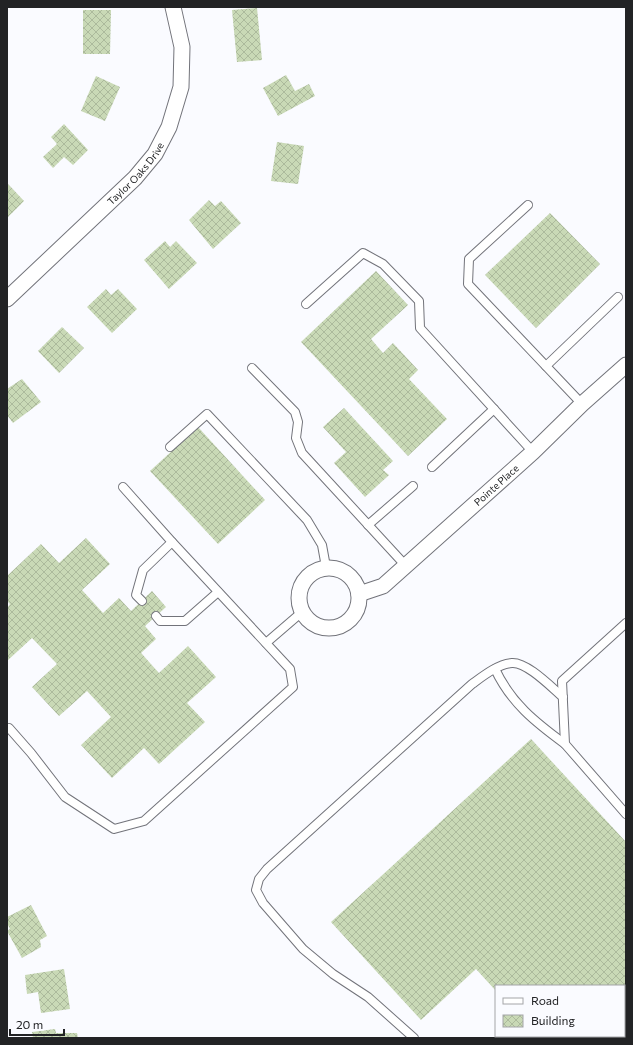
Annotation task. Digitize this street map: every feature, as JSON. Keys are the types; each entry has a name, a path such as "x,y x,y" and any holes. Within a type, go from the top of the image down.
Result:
{"street":[{"name":"Taylor Oaks Drive","path":"7,299 135,178 155,154 170,127 181,87 182,47 173,7"},
{"name":"Pointe Place","path":"359,594 383,586 532,452 626,364"},
{"path":"326,567 336,568 344,572 356,585 359,594 359,602 356,610 346,623 330,628 314,624 307,619 302,612 298,596 304,580 318,569 326,567"}],"lane":[{"path":"528,205 470,259 468,284 582,404"},
{"path":"306,304 363,253 383,264 419,301 420,328 532,452"},
{"path":"546,366 618,297"},
{"path":"252,368 295,412 298,422 296,438 302,453 406,566"},
{"path":"432,467 494,409"},
{"path":"170,447 207,414 307,520 322,546 326,567"},
{"path":"368,525 413,486"},
{"path":"9,728 65,797 114,829 144,822 294,686 290,669 123,487"},
{"path":"142,601 136,595 142,570 172,542"},
{"path":"156,616 160,620 185,621 218,592"},
{"path":"266,643 302,612"},
{"path":"565,744 562,681 626,623"},
{"path":"414,1038 368,997 333,974 303,948 263,903 256,890 259,879 266,869 472,684 495,669 513,663 521,664 563,697"},
{"path":"495,669 502,685 526,714 565,744 626,814"}],"building":[{"path":"257,8 262,60 237,62 232,10"},
{"path":"83,10 111,10 110,54 83,54"},
{"path":"286,75 295,91 309,84 315,96 278,116 263,88"},
{"path":"96,76 120,87 105,121 81,111"},
{"path":"64,124 88,150 73,165 64,157 53,168 43,157 57,144 51,137"},
{"path":"277,142 304,146 298,184 271,181"},
{"path":"7,183 24,201 7,218"},
{"path":"209,200 215,206 221,201 241,223 213,249 189,220"},
{"path":"550,213 600,264 536,328 485,275"},
{"path":"165,241 170,247 176,241 197,263 169,289 144,260"},
{"path":"376,271 408,305 371,339 383,353 393,343 418,370 409,379 447,419 408,456 301,342"},
{"path":"106,289 111,295 118,289 137,309 112,333 87,307"},
{"path":"62,327 84,348 59,373 38,351"},
{"path":"22,379 41,402 13,423 7,415 7,389"},
{"path":"344,408 393,461 383,470 389,475 365,497 334,463 346,452 323,427"},
{"path":"198,427 265,500 218,544 150,471"},
{"path":"86,538 110,564 82,590 103,613 119,598 131,611 152,591 166,607 145,626 156,639 141,653 159,673 188,646 216,677 187,703 205,722 159,764 144,748 112,778 81,745 111,717 87,691 59,716 32,687 57,664 32,638 7,661 7,608 10,604 7,601 7,576 41,544 59,563"},
{"path":"531,739 626,842 626,1038 538,1037 625,1037 625,985 495,985 495,990 476,969 421,1020 331,922"},
{"path":"31,905 47,936 40,940 41,947 22,958 7,931 10,929 7,923 7,917"},
{"path":"64,969 70,1009 41,1013 38,992 27,994 25,975"},
{"path":"55,1029 56,1033 77,1033 78,1038 33,1038 32,1032"}]}
